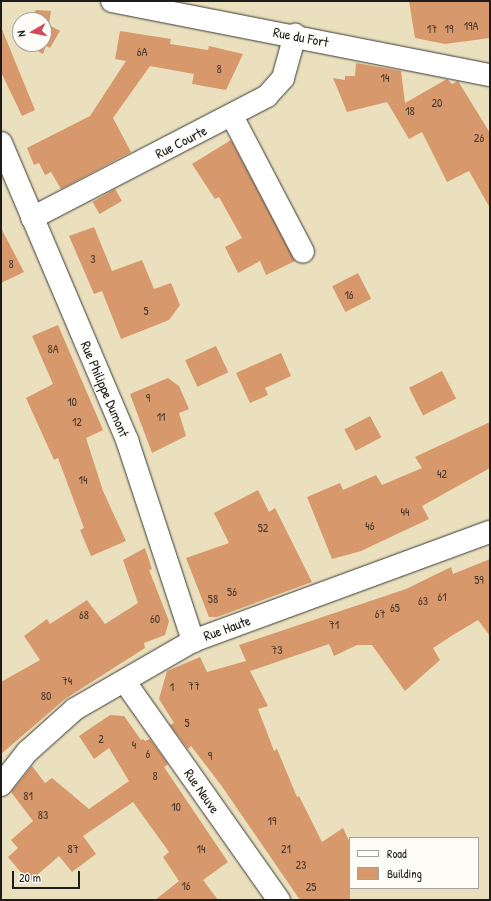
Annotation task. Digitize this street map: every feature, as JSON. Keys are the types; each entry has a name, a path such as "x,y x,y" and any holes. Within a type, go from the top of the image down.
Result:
{"street":[{"name":"Rue du Fort","path":"112,1 295,35 490,75"},
{"name":"Rue Courte","path":"32,218 232,116 267,96 283,78 295,35"},
{"path":"232,116 303,252"},
{"name":"Rue Philippe Dumont","path":"1,143 127,440 192,641"},
{"name":"Rue Haute","path":"1,785 27,752 75,709 125,682 192,641 490,532"},
{"name":"Rue Neuve","path":"125,682 279,900"}],"building":[{"path":"409,1 490,1 490,38 445,44 415,38"},
{"path":"36,10 51,11 51,12 35,12"},
{"path":"1,27 35,110 22,116 1,72"},
{"path":"52,27 60,31 52,45"},
{"path":"120,31 171,39 170,44 208,50 209,46 243,54 226,90 192,84 194,74 150,66 113,118 131,152 61,189 51,172 45,175 39,163 34,165 27,148 90,116 126,61 115,59"},
{"path":"356,63 401,71 405,103 447,79 452,84 458,81 490,133 490,208 469,171 447,182 422,132 409,139 387,102 347,112 333,78 345,80 345,76 355,76"},
{"path":"231,140 295,261 266,275 260,261 238,273 225,247 242,238 219,197 215,199 192,164"},
{"path":"115,189 122,201 99,214 92,202"},
{"path":"94,227 112,271 142,260 154,289 171,283 180,305 169,320 121,339 102,291 94,294 69,236"},
{"path":"1,228 24,272 1,283"},
{"path":"358,273 371,299 345,312 332,286"},
{"path":"58,325 103,430 86,438 103,491 126,541 91,556 80,530 84,528 58,458 54,460 26,398 53,384 32,336"},
{"path":"216,346 228,372 197,387 185,360"},
{"path":"281,353 291,376 265,388 268,395 250,403 236,373"},
{"path":"442,371 456,399 423,415 409,388"},
{"path":"168,378 179,386 189,409 179,413 186,436 152,453 130,394"},
{"path":"370,416 381,437 356,451 344,430"},
{"path":"490,422 490,468 422,506 429,519 361,551 332,559 307,497 340,483 343,490 376,475 382,485 422,468 415,457"},
{"path":"258,490 269,512 275,508 312,582 217,617 209,617 186,558 229,543 214,513"},
{"path":"145,548 152,569 149,570 169,621 165,635 144,643 145,648 65,699 1,754 1,682 40,660 24,636 47,619 50,624 87,600 105,624 138,603 123,560"},
{"path":"490,559 490,636 478,620 453,635 433,648 440,660 405,691 372,645 357,645 334,656 329,644 250,671 268,706 258,709 274,751 277,749 297,797 299,796 322,842 343,828 349,841 350,900 300,900 221,785 191,746 188,749 170,725 174,723 159,699 167,671 200,657 207,672 246,661 250,670 239,645 406,589 451,567 453,574"},
{"path":"110,715 124,716 141,740 143,739 145,741 150,739 168,764 164,767 228,862 203,880 218,900 155,900 179,881 163,857 169,852 133,802 83,836 96,854 72,872 59,856 29,882 8,857 18,848 11,840 33,821 11,792 32,766 45,783 52,778 89,809 129,781 109,748 94,759 79,736"}]}
